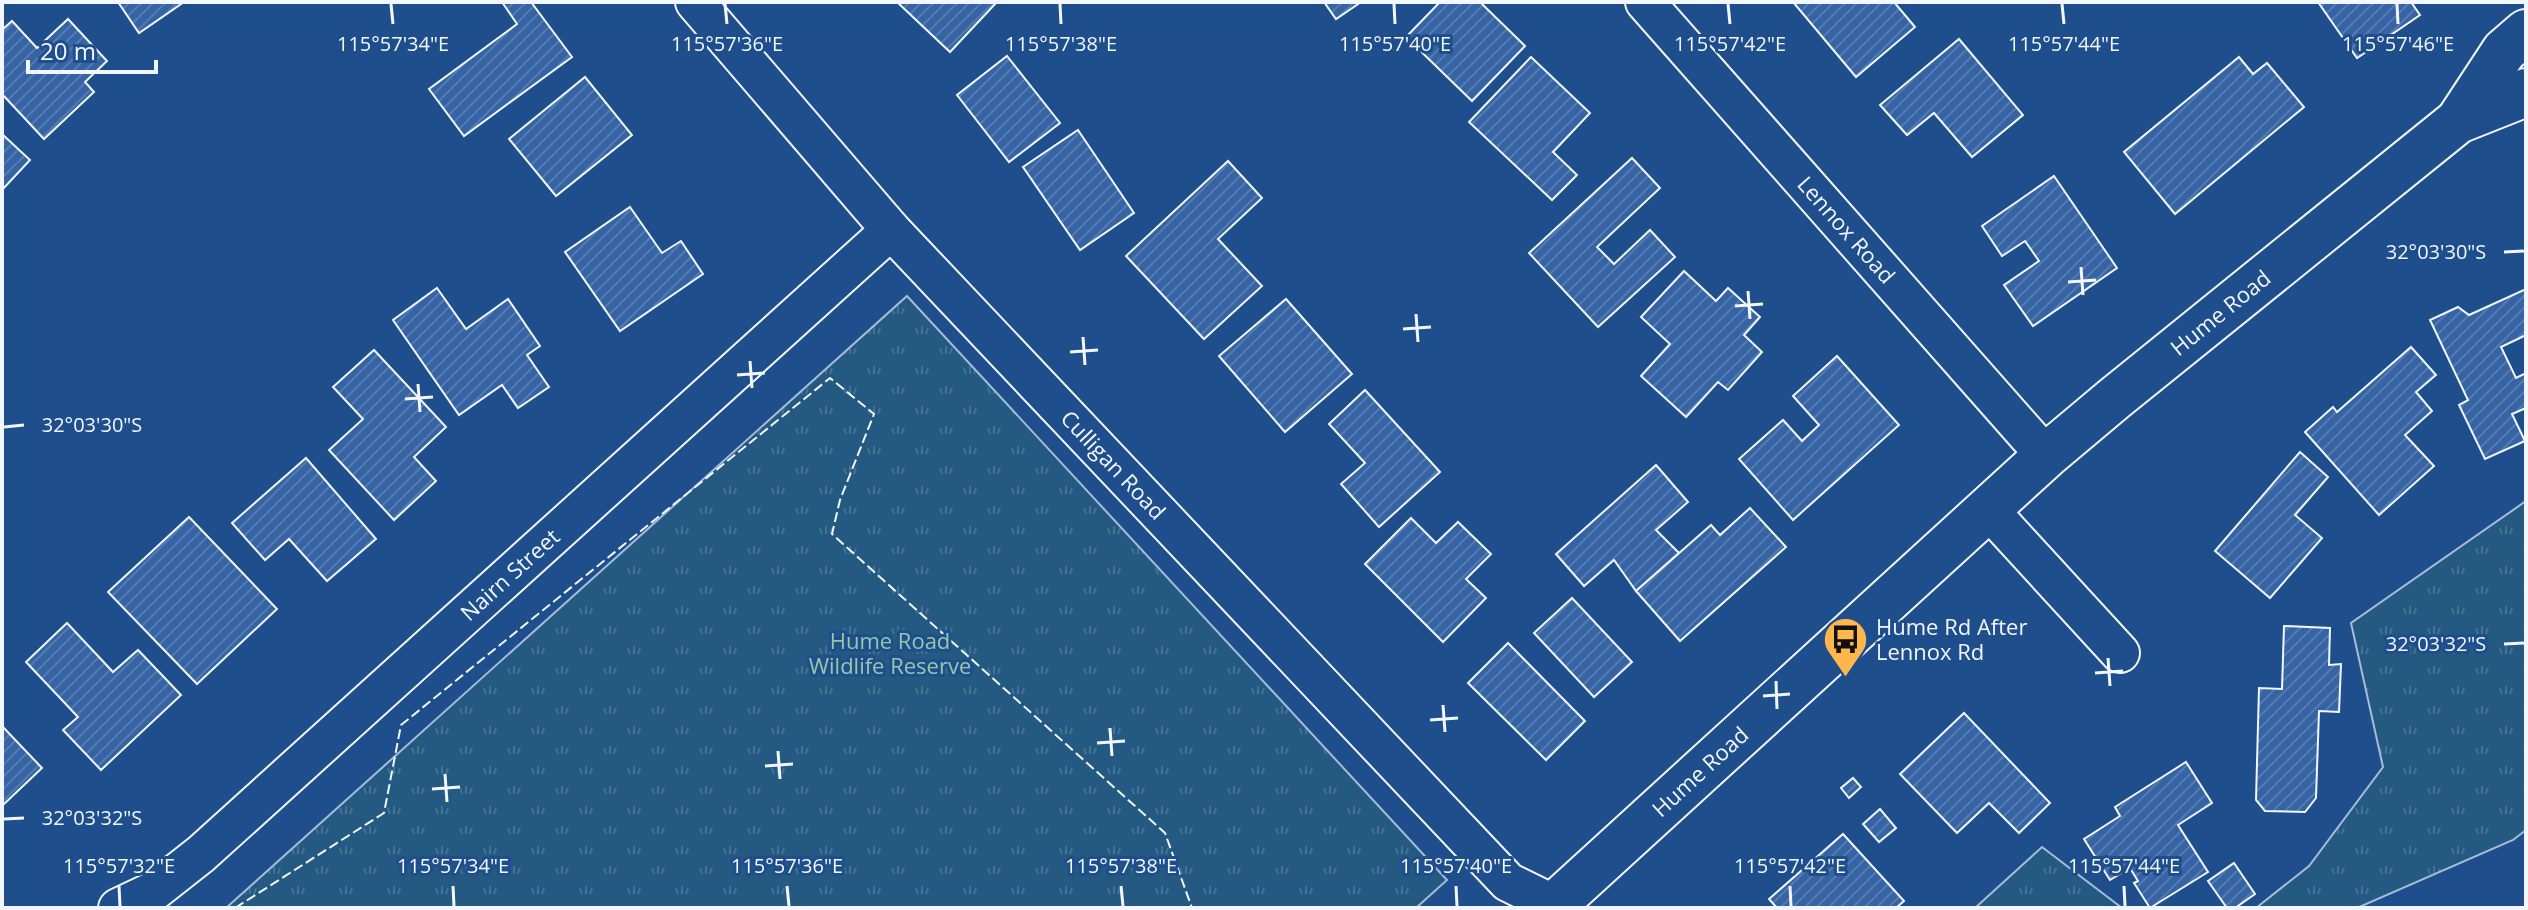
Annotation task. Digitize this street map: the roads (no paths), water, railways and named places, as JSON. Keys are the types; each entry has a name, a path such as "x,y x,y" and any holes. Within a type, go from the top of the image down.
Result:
{"street":[{"name":"Culligan Road","path":"695,2 891,230 1508,882 1555,907"},
{"name":"Lennox Road","path":"1645,2 2046,456"},
{"name":"Hume Road","path":"2458,121 2504,51 2526,32"},
{"name":"Hume Road","path":"1555,907 1987,508 2115,398 2458,121 2523,95"},
{"name":"Nairn Street","path":"118,908 154,891 201,854 891,230"},
{"path":"1987,508 2120,653"}],"place":[{"name":"Hume Rd After Lennox Rd","path":"1845,679"}],"park label":[{"name":"Hume Road Wildlife Reserve","path":"890,654"}]}
